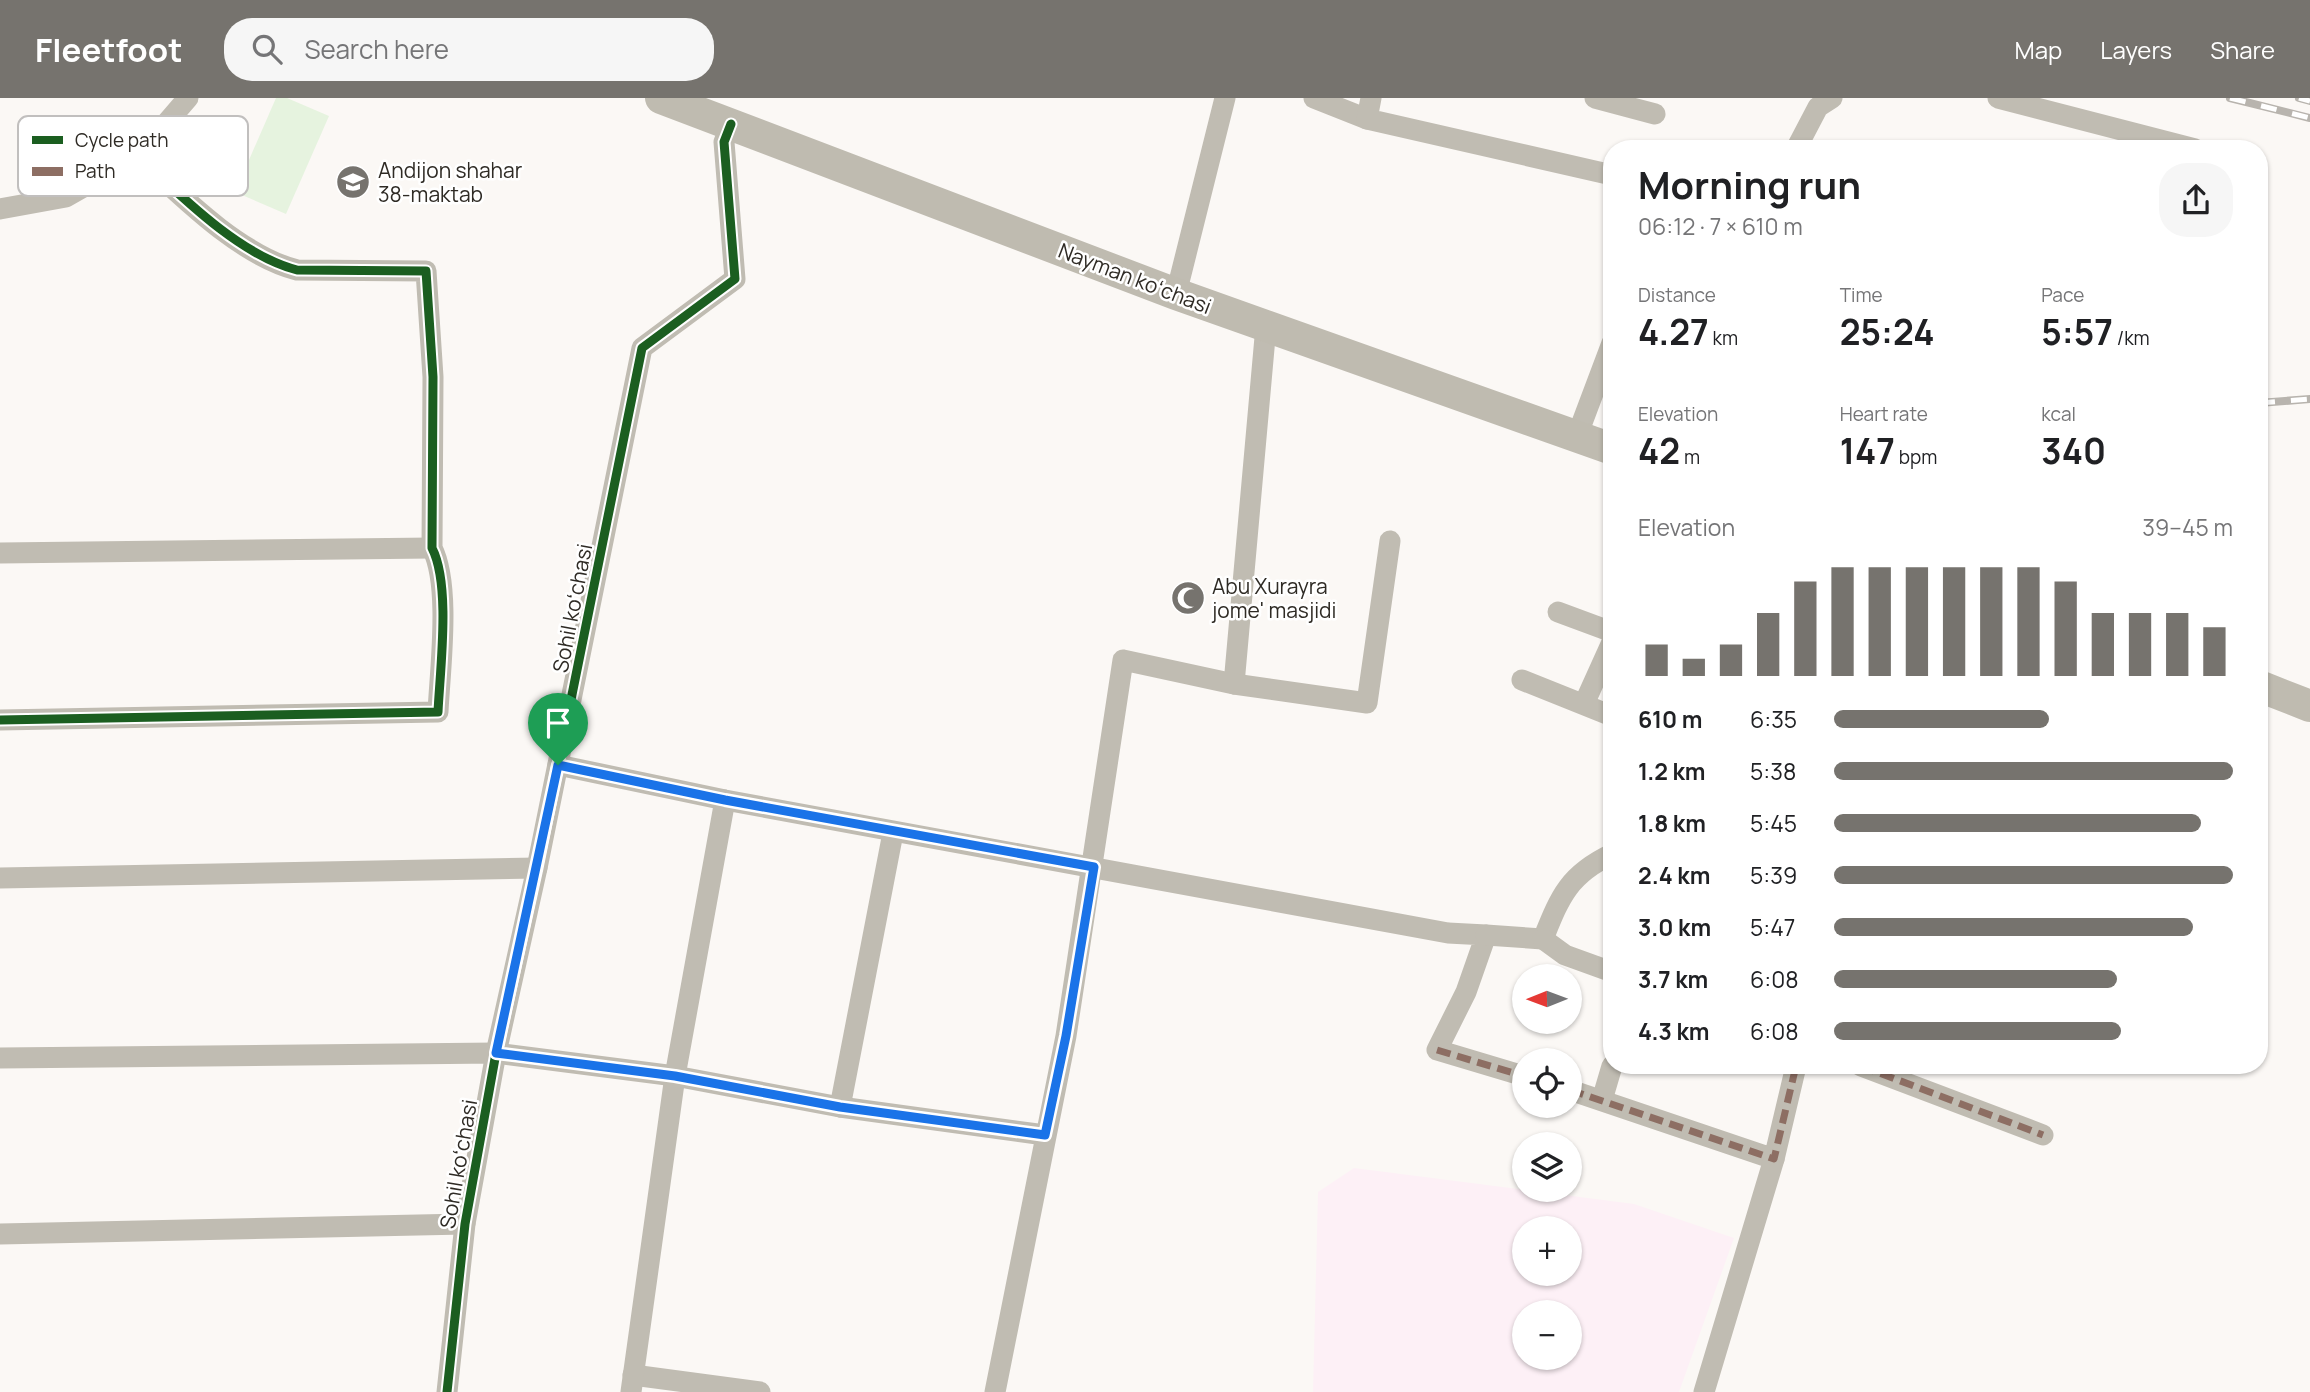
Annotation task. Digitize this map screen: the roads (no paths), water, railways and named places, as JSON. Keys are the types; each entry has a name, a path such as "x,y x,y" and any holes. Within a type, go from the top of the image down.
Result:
{"main road":[{"name":"Nayman koʻchasi","path":"675,101 1176,294 1603,446"},
{"path":"2268,690 2310,706"}],"street":[{"path":"172,116 188,98"},
{"path":"1176,294 1225,98"},
{"path":"1314,98 1369,108 1603,173"},
{"path":"1595,98 1655,114"},
{"path":"1801,140 1818,107 1832,98"},
{"path":"1998,98 2160,140"},
{"name":"Sohil koʻchasi","path":"447,1392 465,1224 496,1053 537,869 642,348 735,279 724,142 731,124"},
{"path":"0,209 68,196"},
{"path":"0,720 438,712 440,581 439,564 432,548 433,377 426,271 297,270 283,266 249,246 182,196"},
{"path":"1234,684 1266,326"},
{"path":"1577,436 1603,367"},
{"path":"995,1392 1066,1036 1094,867 1123,660 1234,684 1367,703 1390,541"},
{"path":"0,553 432,548"},
{"path":"1559,612 1603,629"},
{"path":"1584,704 1603,662"},
{"path":"1522,680 1603,712"},
{"path":"558,765 725,800 1448,933 1543,939 1565,956 1603,969"},
{"path":"725,800 675,1076 632,1384 760,1392"},
{"path":"840,1107 892,838"},
{"path":"1543,939 1564,888 1603,859"},
{"path":"0,878 537,869"},
{"path":"1486,935 1466,992 1437,1050 1512,1072"},
{"path":"0,1058 496,1053 675,1076 840,1107 1045,1135"},
{"path":"1602,1100 1610,1074"},
{"path":"1704,1392 1774,1159 1794,1074"},
{"path":"1882,1074 2043,1135"},
{"path":"1582,1094 1774,1159"},
{"path":"0,1234 465,1224"}],"railway":[{"path":"2230,98 2310,118"},
{"path":"2299,98 2310,101"},
{"path":"2268,402 2310,399"}],"place":[{"name":"Andijon shahar 38-maktab","path":"353,182"},
{"name":"Abu Xurayra jome' masjidi","path":"1188,598"}]}
